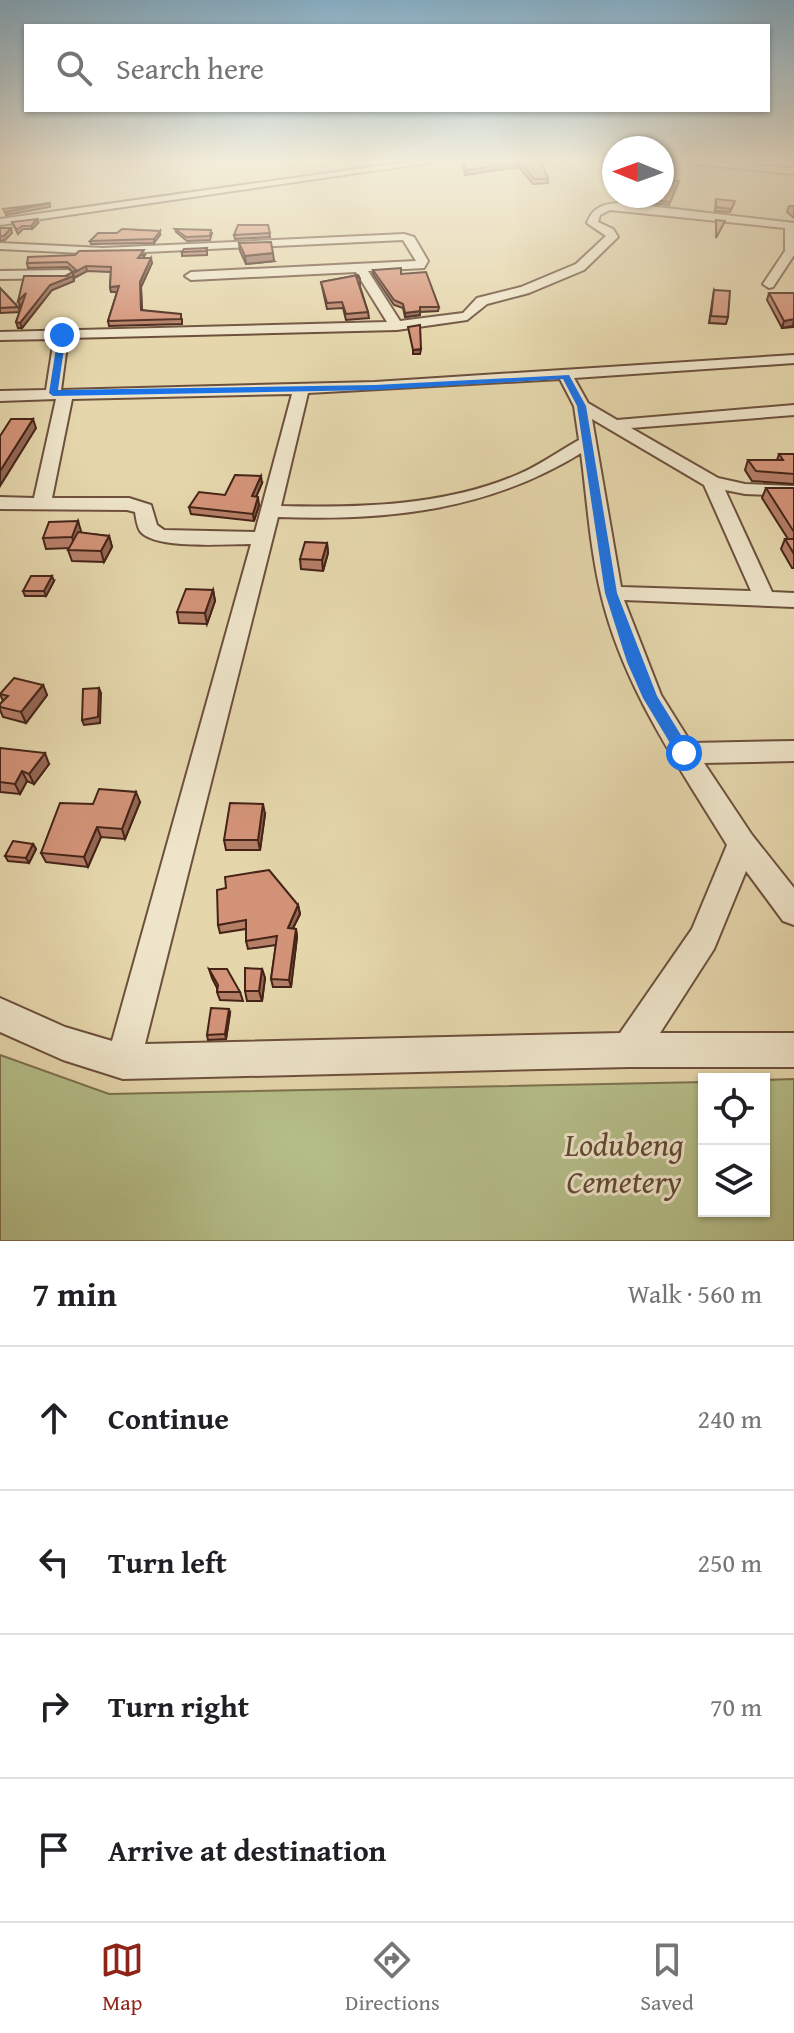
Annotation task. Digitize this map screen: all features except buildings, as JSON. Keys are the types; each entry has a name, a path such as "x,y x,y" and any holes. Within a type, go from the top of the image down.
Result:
{"street":[{"path":"0,222 22,219"},
{"path":"0,336 397,326 467,316 482,301 525,290 580,267 612,237 609,231 592,223 594,219"},
{"path":"744,219 792,226 788,266 769,284"},
{"path":"0,246 103,251 404,237 410,239 422,261 420,265 361,269 191,276"},
{"path":"361,269 380,304 397,326"},
{"path":"0,275 68,274"},
{"path":"42,502 59,393 62,335"},
{"path":"0,396 301,389 566,377 794,359"},
{"path":"566,377 582,406 611,593 634,662 650,698 742,844 794,911"},
{"path":"123,1062 301,389"},
{"path":"582,406 712,482 745,489 794,491"},
{"path":"617,424 794,410"},
{"path":"270,511 354,510 434,503 515,482 586,443"},
{"path":"712,482 765,600"},
{"path":"0,503 136,505 148,515 148,528 164,537 262,538"},
{"path":"611,593 794,600"},
{"path":"684,753 794,751"},
{"path":"629,1050 703,939 742,844"},
{"path":"0,1015 63,1043 123,1062 629,1050 794,1050"}],"green space":[{"name":"Lodubeng Cemetery","path":"0,1055 109,1094 698,1082 698,1217 770,1217 770,1080 794,1079 794,1241 0,1241"}],"route":[{"path":"62,335 53,393 375,387 566,377 582,406 611,593 634,662 650,698 684,753"}]}
